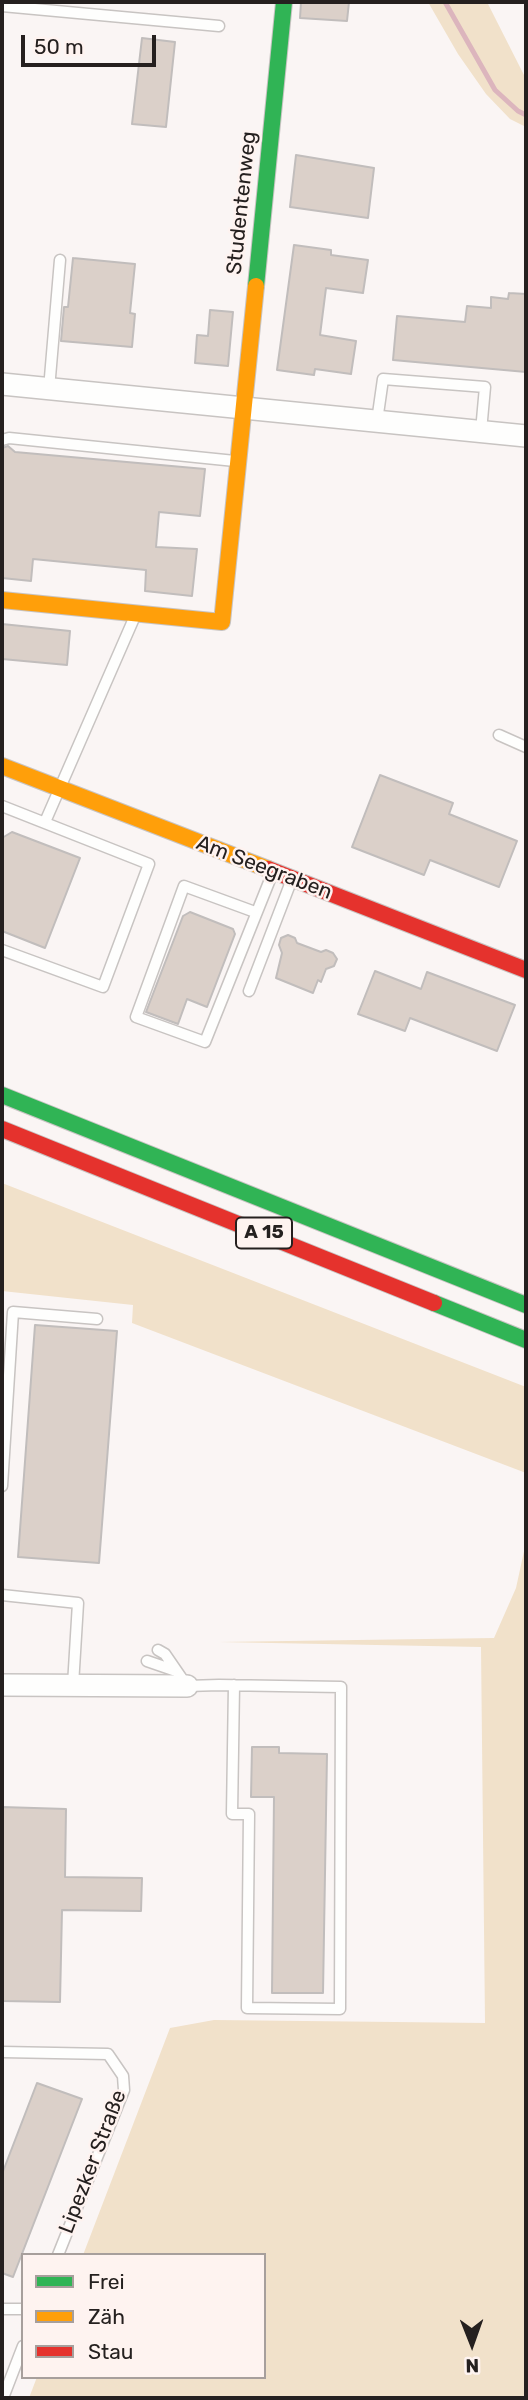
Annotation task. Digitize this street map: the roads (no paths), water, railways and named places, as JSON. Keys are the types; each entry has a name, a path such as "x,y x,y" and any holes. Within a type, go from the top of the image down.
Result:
{"main road":[{"name":"Studentenweg","path":"242,408 284,2"},
{"path":"2,600 222,622 242,408"},
{"name":"Am Seegraben","path":"2,766 526,970"},
{"name":"A 15","path":"2,1096 526,1305"},
{"name":"A 15","path":"2,1129 526,1340"}],"street":[{"path":"2,384 526,436"},
{"path":"2,1685 73,1685 181,1678"}],"lane":[{"path":"2,6 219,26"},
{"path":"49,389 60,260"},
{"path":"376,421 383,379 485,387 481,431"},
{"path":"2,440 9,438 237,462"},
{"path":"46,822 137,613"},
{"path":"499,735 526,747"},
{"path":"2,806 149,864 103,987 2,950"},
{"path":"255,912 184,886 136,1017 205,1042 273,872"},
{"path":"249,991 292,879"},
{"path":"2,1486 13,1312 97,1319"},
{"path":"2,1595 78,1603 73,1685"},
{"path":"158,1650 165,1654 181,1678"},
{"path":"147,1661 181,1678 234,1685 341,1687 340,2009 247,2008 249,1814 232,1814 234,1685"},
{"name":"Lipezker Straße","path":"2,2052 108,2054 123,2076 124,2090 59,2253"},
{"path":"2,2309 21,2309"},
{"path":"3,2398 21,2351"}],"waterway":[{"path":"445,2 495,90 526,115"}]}
